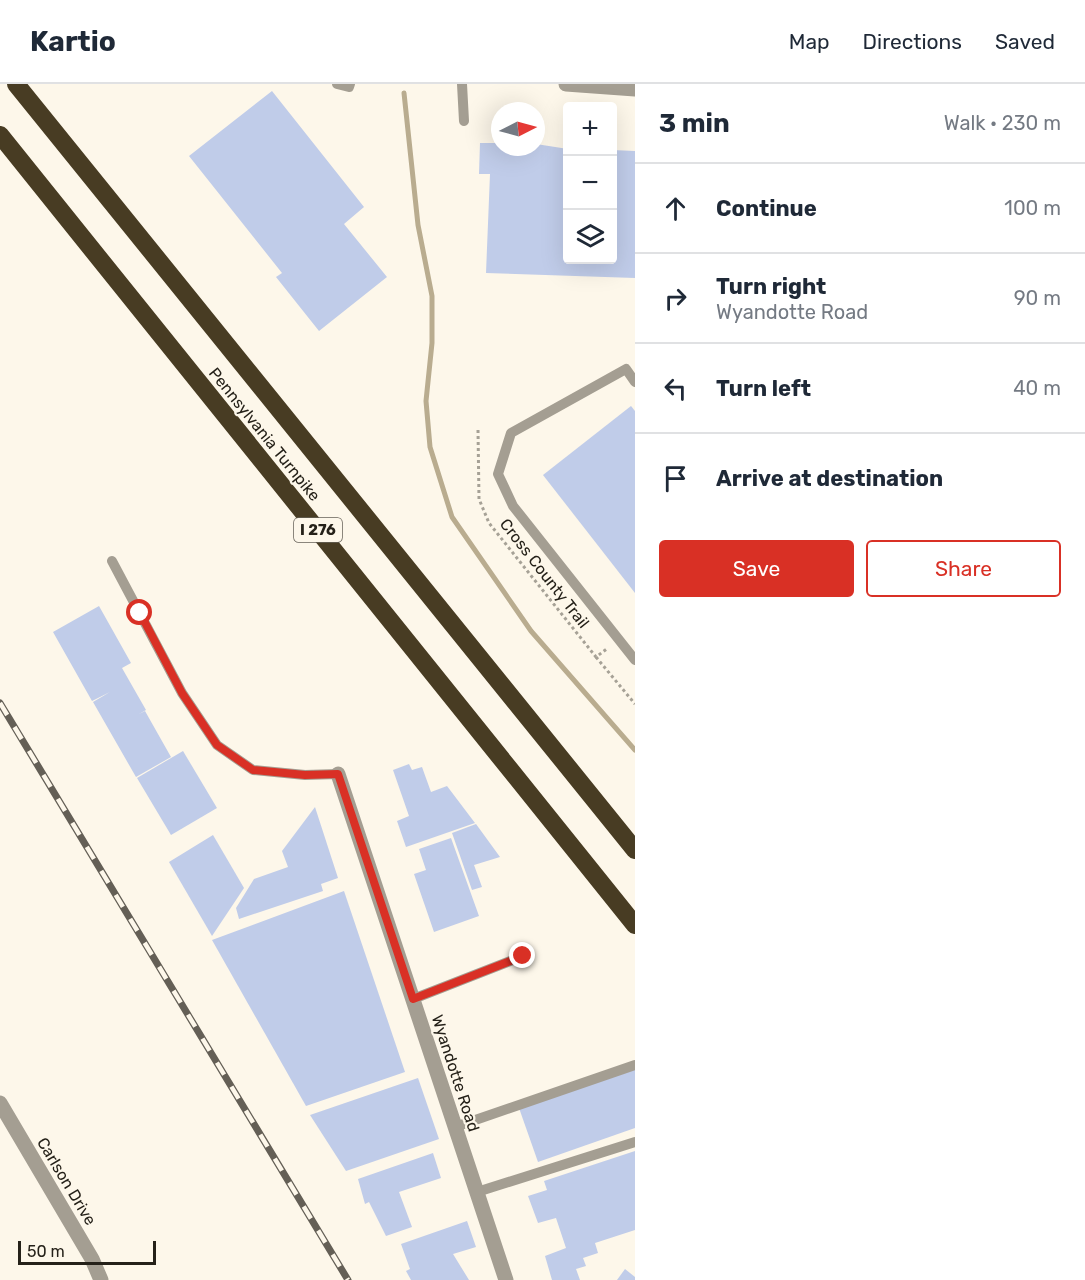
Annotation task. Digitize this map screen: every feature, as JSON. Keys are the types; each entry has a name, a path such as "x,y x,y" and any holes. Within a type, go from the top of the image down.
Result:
{"highway":[{"name":"Pennsylvania Turnpike","path":"16,84 635,850"},
{"name":"Pennsylvania Turnpike","path":"0,135 635,925"}],"street":[{"path":"566,84 635,89"},
{"name":"Wyandotte Road","path":"338,774 506,1280"},
{"name":"Carlson Drive","path":"1,1105 92,1259 100,1280"}],"lane":[{"path":"337,84 349,87 350,84"},
{"path":"462,84 464,121"},
{"path":"635,382 631,367 511,433 498,474 513,506 635,660"},
{"path":"112,561 182,693 217,745 253,770 305,775 338,774"},
{"path":"413,999 523,956"},
{"path":"455,1127 635,1065"},
{"path":"477,1192 635,1142"}],"path":[{"name":"Cross County Trail","path":"478,430 479,499 489,523 635,704"},
{"path":"596,657 618,639"}],"building":[{"path":"272,91 364,207 344,224 387,277 319,331 276,277 282,273 189,156"},
{"path":"480,143 491,143 491,156 545,156 545,145 563,148 563,264 617,264 617,150 635,151 635,278 486,273 490,174 479,174"},
{"path":"631,406 635,411 635,593 543,475"},
{"path":"99,606 131,663 122,668 146,710 139,714 145,711 171,757 136,777 93,702 110,692 92,701 53,632"},
{"path":"183,751 217,808 171,835 137,778"},
{"path":"409,764 412,770 422,767 431,792 447,786 475,823 406,847 397,821 409,816 393,770"},
{"path":"315,807 338,878 321,884 323,891 239,919 236,908 254,879 288,867 282,851"},
{"path":"476,824 500,857 474,865 482,887 472,890 452,833"},
{"path":"213,835 244,888 212,936 169,862"},
{"path":"451,838 479,916 434,932 414,874 426,870 419,849"},
{"path":"344,891 405,1072 306,1106 212,940"},
{"path":"635,1067 635,1128 538,1162 519,1108"},
{"path":"418,1078 439,1139 346,1171 310,1115"},
{"path":"635,1151 635,1230 595,1243 598,1253 583,1258 586,1266 576,1269 580,1280 552,1280 545,1256 566,1248 556,1218 538,1223 528,1196 547,1190 544,1181"},
{"path":"433,1153 441,1178 399,1192 412,1227 386,1236 369,1202 365,1204 358,1179"},
{"path":"467,1221 476,1247 453,1254 469,1280 411,1280 406,1271 410,1269 401,1244"},
{"path":"625,1269 635,1277 635,1280 617,1280"}],"waterway":[{"path":"404,93 418,225 432,296 432,343 426,401 430,447 452,517 531,631 635,750"}],"railway":[{"path":"0,703 348,1280"}],"route":[{"path":"140,613 182,693 217,745 253,770 305,775 338,774 413,999 523,956"}]}
